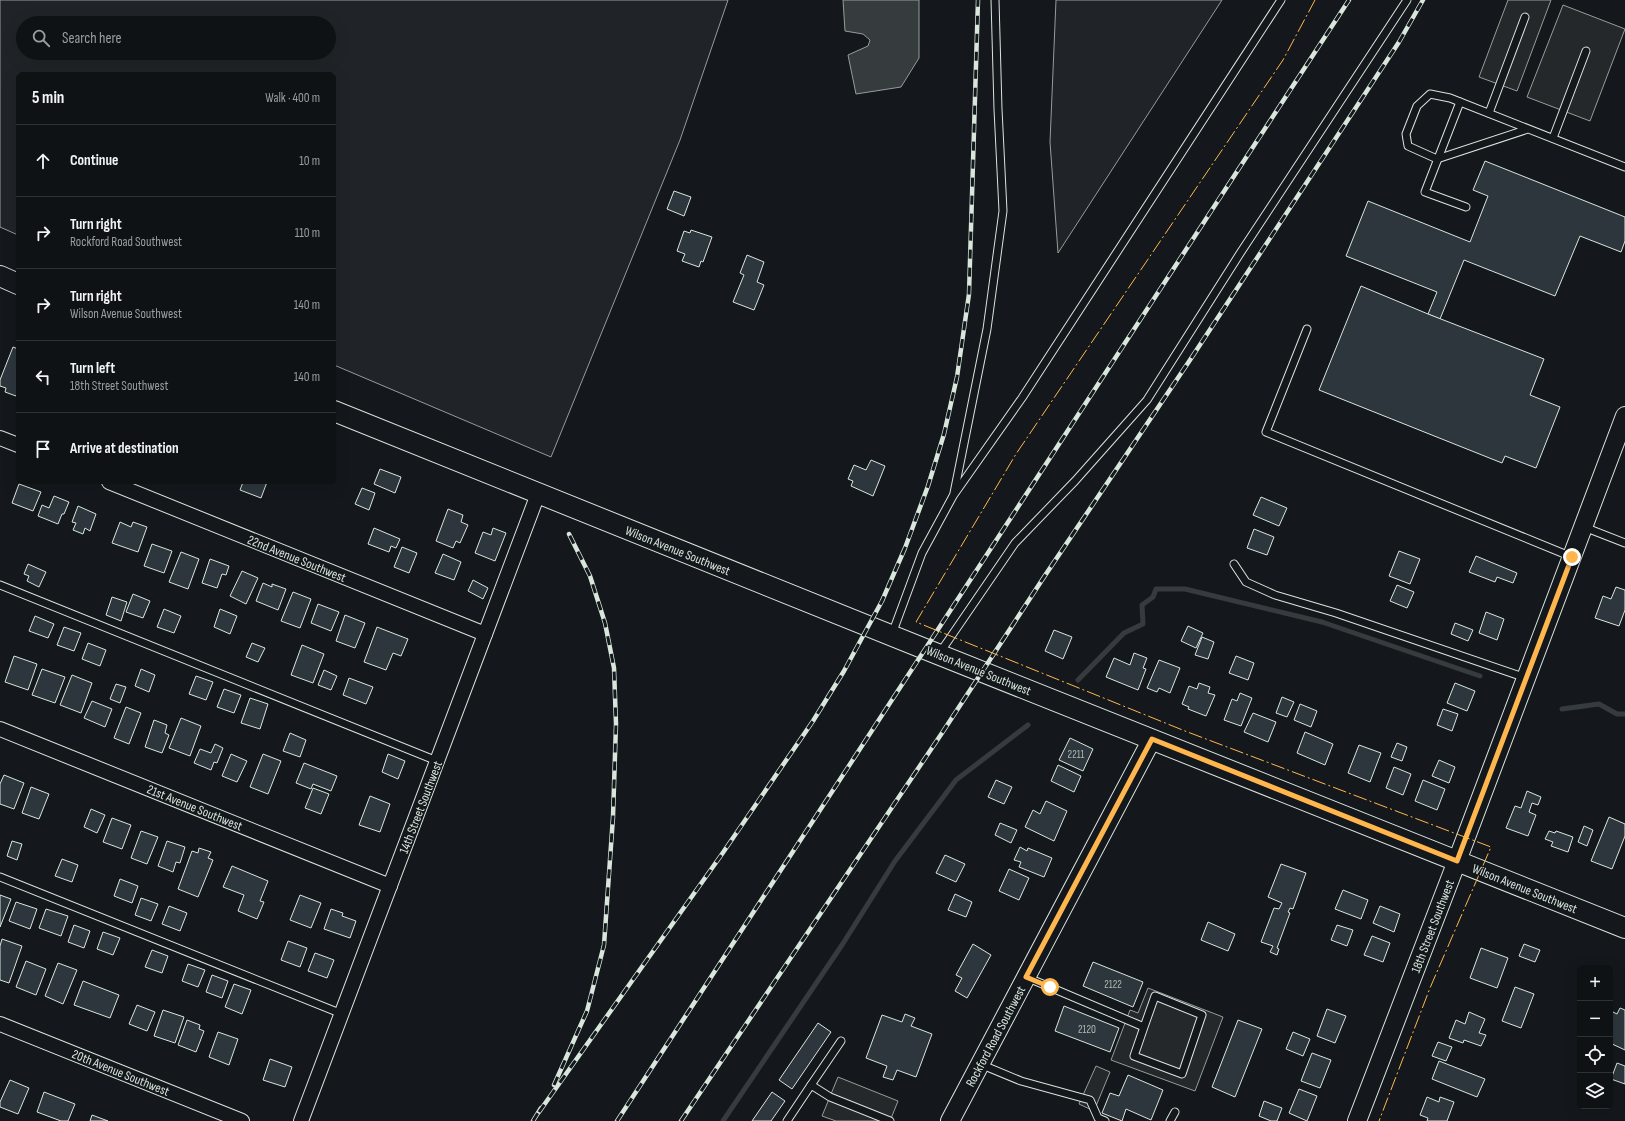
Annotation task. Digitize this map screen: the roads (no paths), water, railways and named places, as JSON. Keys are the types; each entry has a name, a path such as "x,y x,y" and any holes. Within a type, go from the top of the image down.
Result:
{"main road":[{"path":"0,277 16,283"},
{"name":"Wilson Avenue Southwest","path":"336,412 891,636 1625,928"}],"street":[{"name":"18th Street Southwest","path":"1357,1121 1625,416"},
{"path":"0,438 16,444"},
{"name":"22nd Avenue Southwest","path":"114,484 485,634"},
{"name":"14th Street Southwest","path":"301,1121 538,494"},
{"name":"21st Avenue Southwest","path":"0,729 390,886"},
{"name":"Rockford Road Southwest","path":"950,1121 1152,739"},
{"name":"20th Avenue Southwest","path":"0,1024 242,1121"}],"lane":[{"path":"954,496 987,329 1003,211 995,0"},
{"path":"891,636 922,553 954,496 1022,398 1281,0"},
{"path":"939,654 1016,543 1075,481 1147,400 1406,0"},
{"path":"1488,113 1525,17"},
{"path":"1553,138 1586,51"},
{"path":"1528,129 1438,159 1408,146 1406,134 1417,106 1430,94 1450,98 1625,167"},
{"path":"1460,102 1425,192 1466,207"},
{"path":"1307,329 1266,432 1572,557"},
{"path":"1583,527 1625,544"},
{"path":"1234,564 1246,582 1275,595 1336,613 1526,678"},
{"path":"0,585 437,761"},
{"path":"0,877 342,1014"},
{"path":"1026,977 1144,1027"},
{"path":"1155,996 1202,1015 1182,1074 1134,1056 1144,1027 1155,996"},
{"path":"787,1121 841,1041"},
{"path":"980,1064 1015,1078 1090,1100 1098,1118 1105,1121"},
{"path":"811,1085 830,1097 890,1121"},
{"path":"1170,1121 1174,1112"}],"waterway":[{"path":"1078,680 1124,633 1143,624 1142,605 1153,597 1156,589 1185,589 1322,622 1480,676"},
{"path":"1562,709 1599,704 1617,714 1625,714"},
{"path":"723,1121 842,945 895,861 956,780 1028,725"}],"railway":[{"path":"539,1112 722,854 813,721 844,671 882,601 905,548 928,486 944,434 957,377 969,294 978,0"},
{"path":"617,1121 1349,0"},
{"path":"681,1121 942,733 1044,577 1190,360 1399,42 1423,0"},
{"path":"554,1085 587,1011 604,945 613,817 616,724 614,668 605,623 590,576 569,534"},
{"path":"533,1121 541,1108"}]}
